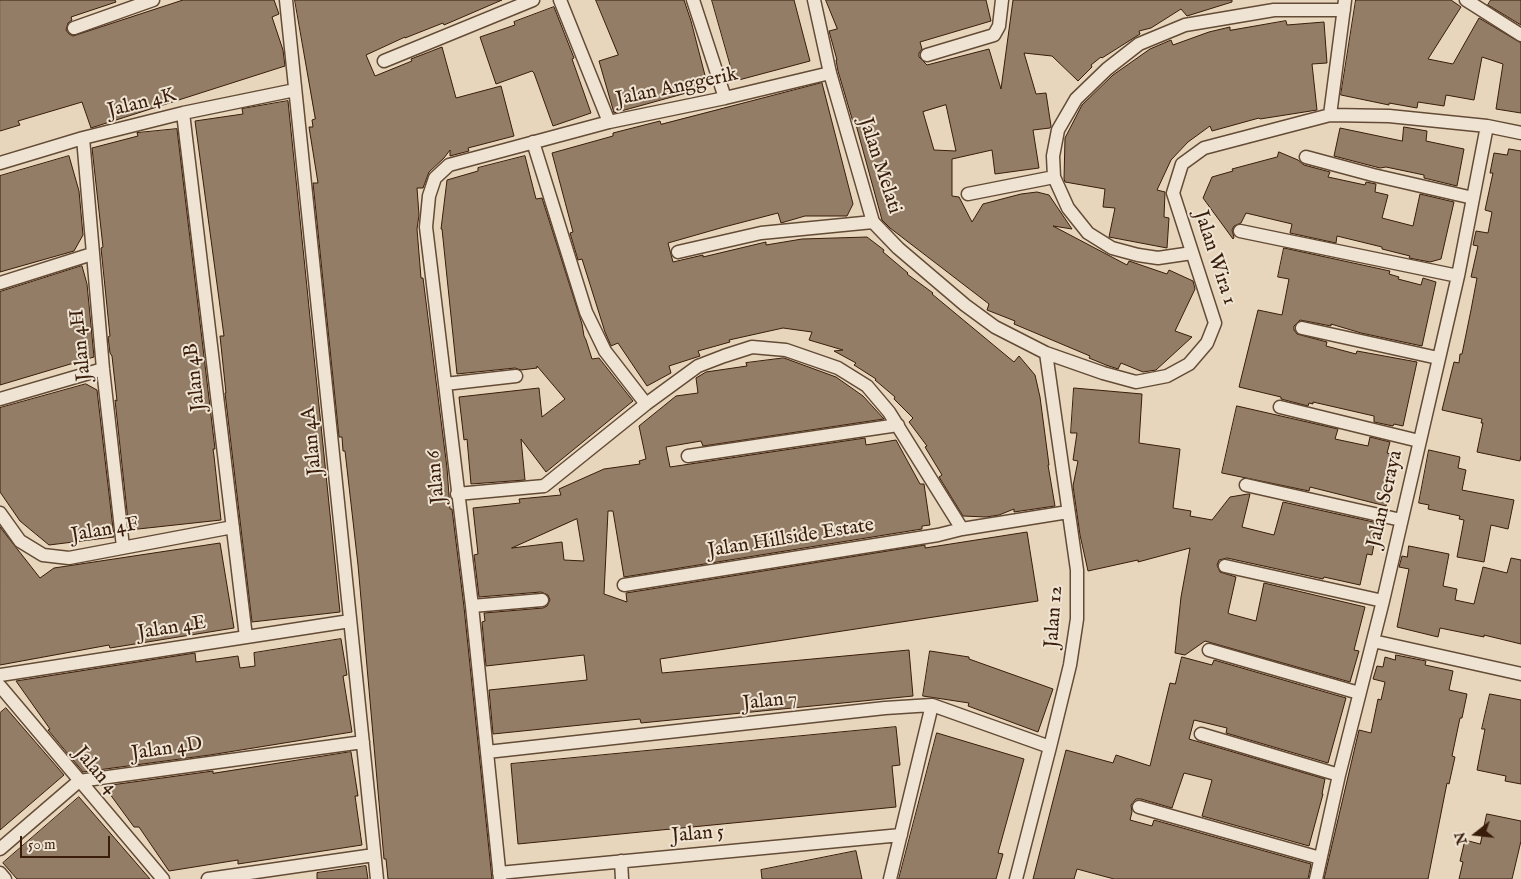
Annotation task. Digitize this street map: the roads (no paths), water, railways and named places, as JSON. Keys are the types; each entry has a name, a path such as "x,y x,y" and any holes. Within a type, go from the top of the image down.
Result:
{"street":[{"path":"74,28 153,0"},
{"name":"Jalan 4A","path":"286,0 377,879"},
{"path":"384,61 533,0"},
{"path":"560,0 609,122"},
{"path":"694,0 725,98"},
{"name":"Jalan Melati","path":"814,0 830,72 873,222 898,248 965,305 996,327 1046,353"},
{"path":"927,55 994,35 999,26 1002,0"},
{"path":"1466,0 1521,35"},
{"path":"1192,253 1158,258 1112,248 1088,233 1068,208 1054,177 1053,156 1058,130 1076,99 1107,69 1139,44 1185,25 1274,10 1345,5 1330,115"},
{"name":"Jalan Anggerik","path":"533,142 609,122 725,98 830,72"},
{"name":"Jalan 4K","path":"0,164 82,138 183,113 295,90"},
{"name":"Jalan 4B","path":"183,113 246,637"},
{"name":"Jalan Wira 1","path":"1046,353 1103,373 1136,382 1167,376 1189,364 1207,343 1215,323 1173,192 1182,164 1204,148 1330,115 1389,116 1487,126 1521,133"},
{"name":"Jalan Seraya","path":"1316,879 1458,276 1487,126"},
{"name":"Jalan 4H","path":"82,138 103,369 123,547"},
{"path":"533,142 586,312 605,351 646,404"},
{"name":"Jalan 6","path":"499,876 472,606 426,227 429,196 435,178 449,165 533,142"},
{"path":"1306,157 1373,175 1473,198"},
{"path":"968,194 1054,177"},
{"path":"678,252 761,232 873,222"},
{"path":"1240,231 1458,276"},
{"path":"0,283 92,254"},
{"path":"1302,328 1438,358"},
{"path":"457,494 544,486 646,404 698,366 752,347 786,350 838,368 867,386 898,425 962,529"},
{"name":"Jalan 12","path":"1016,879 1070,665 1077,619 1077,570 1046,353"},
{"path":"0,399 103,369"},
{"path":"445,384 516,376"},
{"path":"1280,407 1419,441"},
{"path":"688,456 898,425"},
{"path":"1246,484 1401,520"},
{"name":"Jalan 4F","path":"0,512 20,541 43,555 69,558 233,527"},
{"name":"Jalan Hillside Estate","path":"624,586 1068,512"},
{"path":"1225,566 1383,601"},
{"path":"472,606 542,600"},
{"name":"Jalan 4E","path":"0,675 350,621"},
{"path":"1373,641 1521,674"},
{"path":"1208,650 1359,693"},
{"name":"Jalan 4","path":"0,686 163,879"},
{"path":"890,879 932,705"},
{"name":"Jalan 7","path":"487,752 885,708 932,705 1050,747"},
{"path":"1201,734 1339,776"},
{"name":"Jalan 4D","path":"79,781 363,742"},
{"path":"0,850 79,781"},
{"path":"1139,807 1320,858"},
{"name":"Jalan 5","path":"499,876 621,861 901,835"},
{"path":"208,879 374,855"},
{"path":"621,861 622,879"},
{"path":"0,873 5,879"}]}
